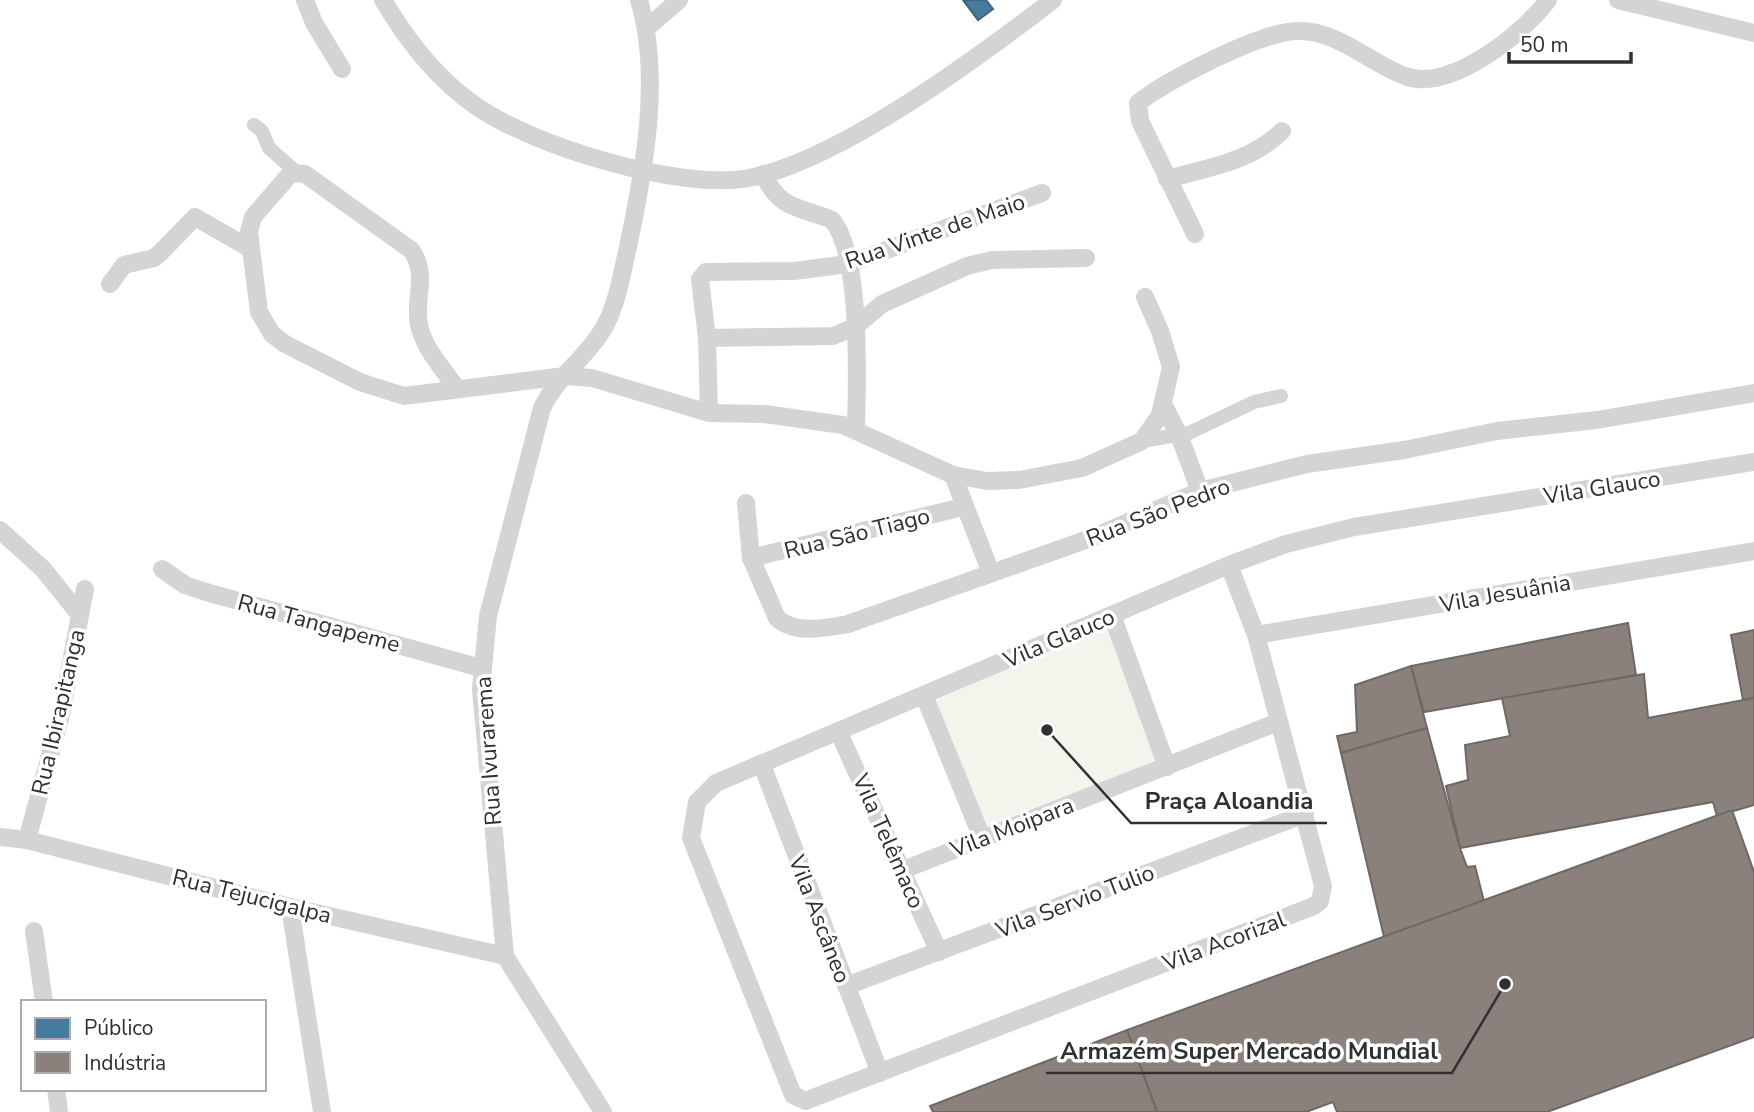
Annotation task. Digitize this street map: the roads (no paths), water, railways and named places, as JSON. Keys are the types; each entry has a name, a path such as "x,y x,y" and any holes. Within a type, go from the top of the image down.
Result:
{"street":[{"path":"305,0 314,23 342,69"},
{"path":"383,0 402,33 475,106 523,133 644,170 722,180 763,174 804,158 880,119 1053,0"},
{"path":"639,0 648,27 679,0"},
{"path":"1195,234 1140,121 1138,103 1153,91 1273,35 1297,30 1317,33 1406,76 1430,79 1488,54 1527,24 1548,0"},
{"path":"1618,0 1754,33"},
{"name":"Rua Ivurarema","path":"603,1112 505,956 481,668 488,616 542,408 549,393 580,361 606,324 618,294 644,170 648,27"},
{"path":"254,125 262,131 269,148 295,171 305,174 411,250 421,268 418,316 420,330 426,344 457,389"},
{"path":"1167,179 1245,157 1269,144 1282,131"},
{"path":"295,171 253,217 248,232 264,324 285,344 380,391 421,396 565,376 592,378 709,413 765,414 828,421 856,430 953,475 987,481 1019,480 1082,468 1143,441 1189,433 1254,402 1281,397"},
{"path":"763,174 777,199 802,212 832,220 840,233 848,264 855,327 856,430"},
{"name":"Rua Vinte de Maio","path":"707,338 700,279 702,274 709,270 793,271 848,264 1042,193"},
{"path":"110,284 124,265 154,258 195,217 249,248"},
{"path":"709,413 707,338 816,338 846,332 882,304 967,266 992,260 1086,258"},
{"path":"1143,441 1160,415 1171,367 1145,296"},
{"name":"Rua São Pedro","path":"746,503 751,558 777,618 785,625 821,629 848,625 1094,537 1200,491 1307,464 1404,450 1497,431 1597,420 1754,393"},
{"path":"1163,404 1179,435 1200,491"},
{"name":"Vila Glauco","path":"799,1100 787,1086 691,838 697,802 705,791 716,783 1229,565 1286,544 1354,527 1754,462"},
{"path":"953,475 963,507 991,573"},
{"name":"Rua São Tiago","path":"751,558 963,507"},
{"name":"Rua Ibirapitanga","path":"0,530 43,569 80,615 61,715 27,840"},
{"name":"Vila Jesuânia","path":"1256,635 1754,551"},
{"name":"Vila Acorizal","path":"799,1100 814,1098 880,1073 1314,906 1320,901 1323,886 1256,635 1229,565"},
{"name":"Rua Tangapeme","path":"162,569 185,585 206,592 481,668"},
{"path":"80,615 85,589"},
{"path":"1112,615 1167,767"},
{"path":"924,695 982,838"},
{"name":"Vila Moipara","path":"903,870 1278,722"},
{"name":"Vila Telêmaco","path":"838,731 939,952"},
{"name":"Vila Ascâneo","path":"762,765 880,1073"},
{"name":"Vila Servio Tulio","path":"846,986 1304,814"},
{"name":"Rua Tejucigalpa","path":"0,837 27,840 290,907 505,956"},
{"path":"290,907 322,1112"},
{"path":"34,931 44,1000"},
{"path":"56,1091 59,1112"}],"place":[{"name":"Praça Aloandia","path":"1047,730"},
{"name":"Armazém Super Mercado Mundial","path":"1505,984"}]}
